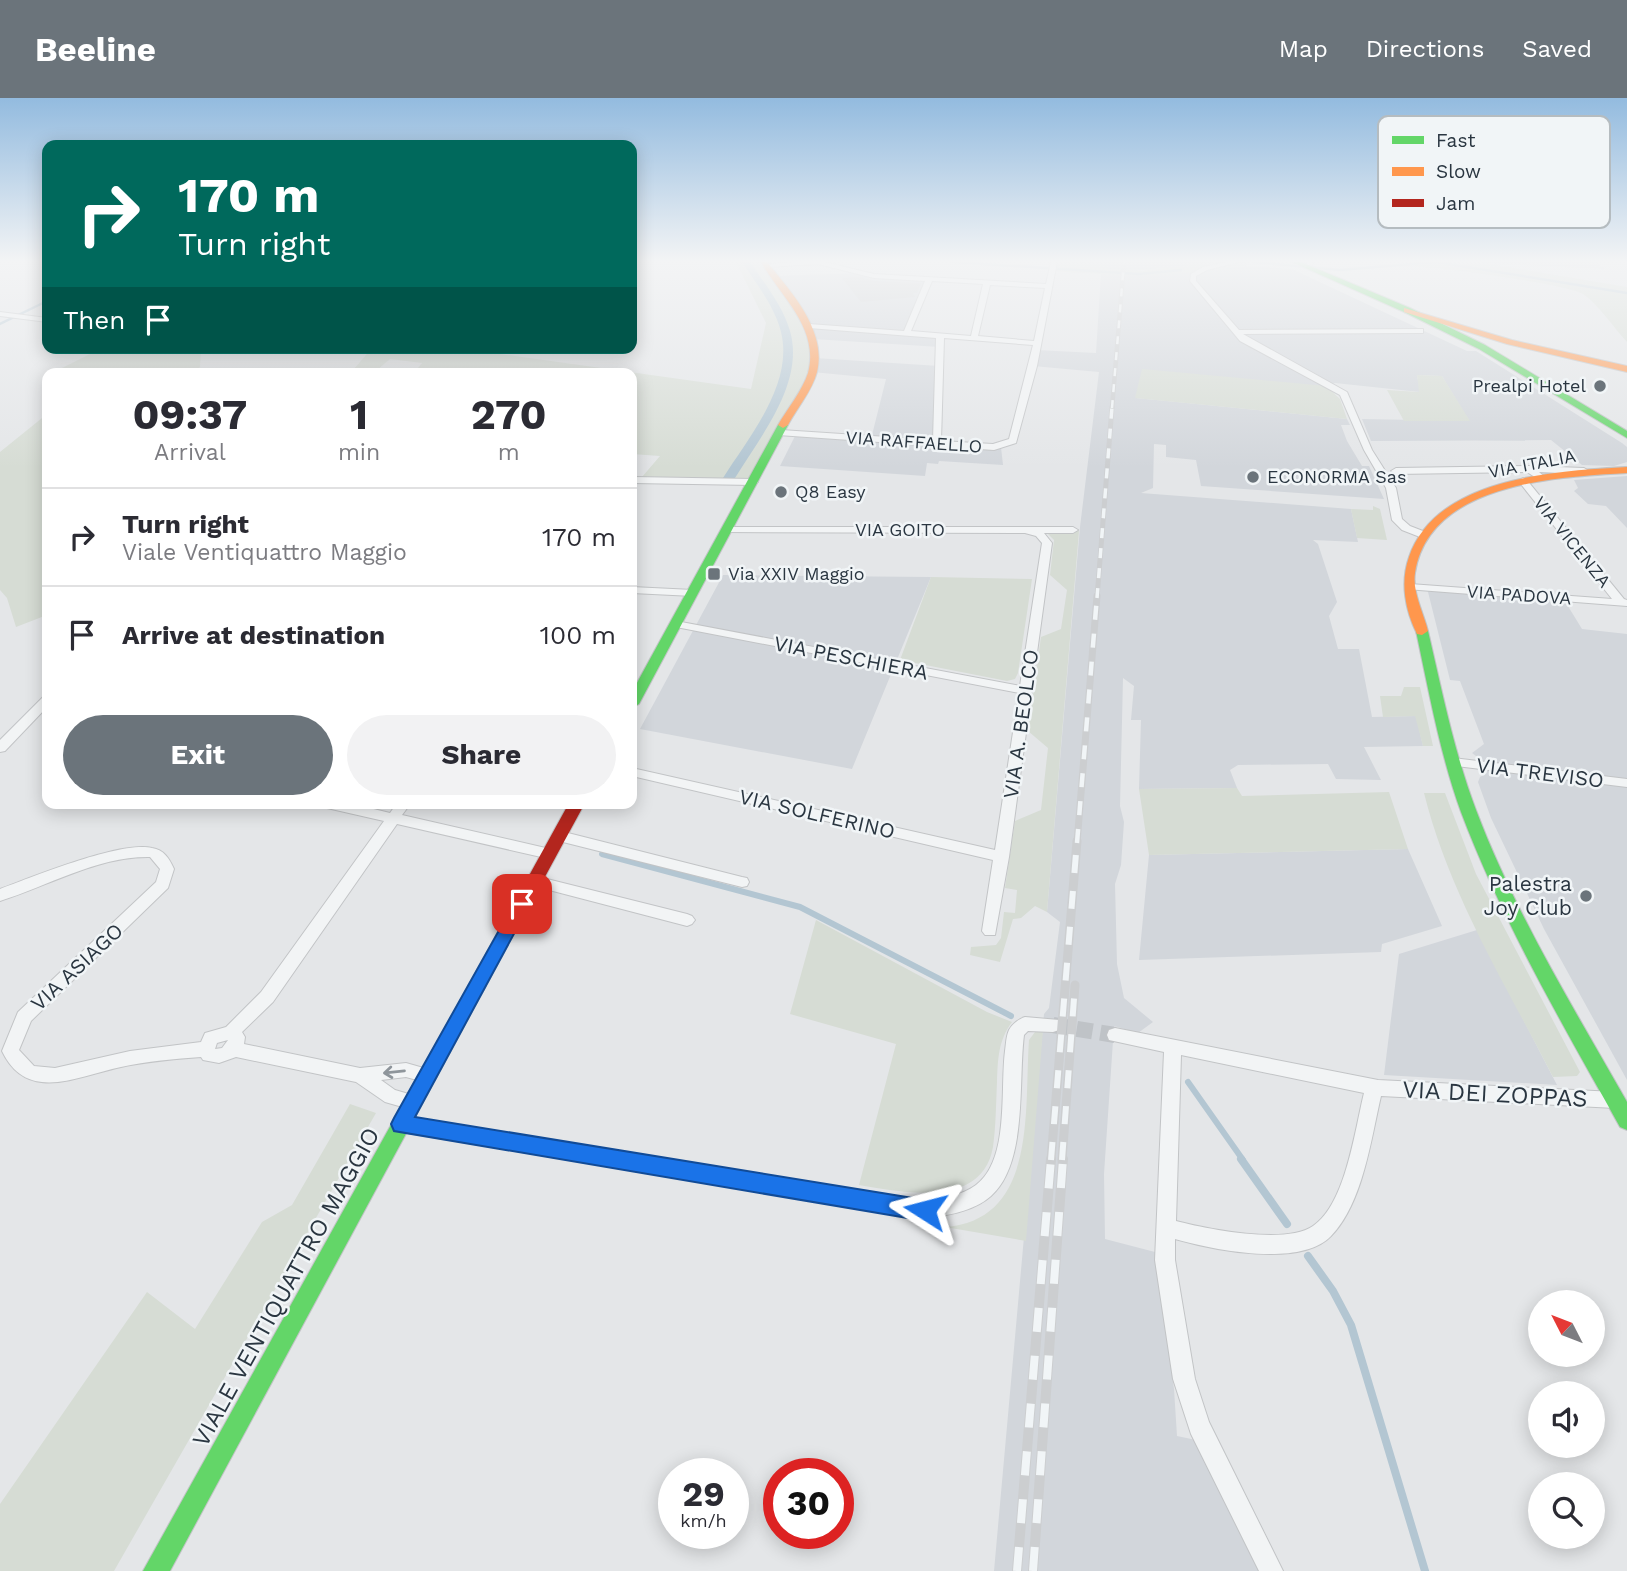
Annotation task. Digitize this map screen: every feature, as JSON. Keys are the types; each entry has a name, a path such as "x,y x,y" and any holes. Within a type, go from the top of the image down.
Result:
{"street":[{"path":"637,695 812,372 814,351 809,331"},
{"path":"875,331 1037,344"},
{"path":"974,339 976,331"},
{"name":"VIA RAFFAELLO","path":"781,433 994,447 1013,441 1040,331"},
{"path":"1237,332 1420,331"},
{"path":"1448,331 1518,368 1627,435"},
{"path":"1474,331 1510,342 1627,369"},
{"path":"1237,332 1262,352 1323,380 1344,394 1368,450 1391,488 1397,520 1406,528 1424,535 1412,559 1410,587 1453,762 1474,823 1516,919 1627,1121"},
{"path":"936,443 940,336"},
{"path":"1482,348 1492,342 1510,342"},
{"path":"1482,348 1604,364"},
{"path":"1518,368 1513,361 1514,355 1535,353"},
{"name":"VIA ITALIA","path":"1424,535 1449,513 1478,495 1531,476 1627,470"},
{"path":"1395,471 1531,476"},
{"path":"637,481 757,475"},
{"name":"VIA VICENZA","path":"1531,476 1624,603"},
{"name":"VIA GOITO","path":"727,530 1073,530"},
{"name":"VIA A. BEOLCO","path":"990,931 1047,543 1040,534 1025,530"},
{"name":"VIA PADOVA","path":"1410,587 1624,603"},
{"path":"637,590 693,593"},
{"name":"VIA PESCHIERA","path":"676,624 1026,691"},
{"path":"0,748 42,706"},
{"name":"VIA TREVISO","path":"1453,762 1627,783"},
{"name":"VIA SOLFERINO","path":"637,773 1002,857"},
{"name":"VIALE VENTIQUATTRO MAGGIO","path":"156,1571 574,809"},
{"path":"413,1102 391,1097 360,1075 232,1041 267,997 400,810 550,854"},
{"path":"560,835 742,882"},
{"name":"VIA ASIAGO","path":"0,895 116,857 149,852 157,855 167,869 163,884 24,1017 10,1051 19,1065 32,1073 48,1075 75,1072 120,1060 206,1049 215,1036 232,1041"},
{"path":"535,881 687,920"},
{"path":"401,1124 925,1210 946,1209 965,1205 980,1194 1004,1165 1016,1032 1025,1024 1053,1025"},
{"name":"VIA DEI ZOPPAS","path":"1115,1035 1374,1087 1615,1100"},
{"path":"1173,1047 1166,1284 1184,1379 1199,1426 1271,1571"},
{"path":"360,1075 406,1070 428,1076"},
{"name":"VIA DEI ZOPPAS","path":"1166,1227 1216,1242 1247,1244 1278,1243 1322,1233 1344,1198 1374,1087"}],"shaded area":[{"path":"764,331 804,331 815,358 753,482 642,477 660,456 637,454 637,373 751,389"},
{"path":"808,331 909,331 908,333 940,336 940,347 813,339"},
{"path":"1097,331 1424,331 1467,351 1476,351 1627,447 1627,462 1614,466 1582,465 1551,440 1371,441 1362,419 1469,421 1442,376 1417,375 1420,392 1335,383 1326,386 1136,398 1347,419 1350,425 1341,425 1347,441 1362,466 1369,466 1384,499 1201,486 1196,460 1166,457 1166,445 1154,444 1153,488 1141,493 1351,509 1358,542 1313,540 1318,544 1337,602 1329,616 1338,649 1359,649 1372,717 1416,716 1423,746 1364,747 1381,780 1336,779 1328,764 1238,765 1230,770 1237,788 1139,789 1141,720 1131,720 1134,686 1123,678 1120,806 1124,822 1121,865 1115,884 1117,964 1124,998 1153,1022 1138,1033 1114,1026 1104,1174 1105,1239 1155,1252 1174,1389 1177,1436 1196,1440 1259,1571 994,1571 1044,1014 1049,1008 1060,922 1047,912 1080,527 1099,372 1033,366 1036,350 1096,353"},
{"path":"1618,331 1627,331 1627,342"},
{"path":"90,354 201,354 199,368 62,368"},
{"path":"367,354 500,354 600,368 418,368 422,363 390,359 379,368 355,368"},
{"path":"815,358 939,366 937,443 1001,447 1003,465 939,461 938,464 927,463 925,476 780,466 795,436 871,439 886,379 812,372"},
{"path":"1142,369 1326,386 1340,399 1347,419 1135,398"},
{"path":"1417,375 1442,376 1470,421 1404,421 1387,390 1419,392"},
{"path":"42,418 42,617 16,627 7,598 0,590 0,452"},
{"path":"1627,476 1627,528 1606,506 1588,504 1574,491 1578,488 1574,480"},
{"path":"1373,506 1380,509 1387,540 1357,538 1351,509 1373,510"},
{"path":"1079,531 1047,912 1035,906 1021,918 1013,919 1000,962 970,955 971,947 996,945 1001,938 1004,912 1015,913 1017,890 1005,888 1015,821 1041,810 1048,748 1028,731 1041,637 1061,629 1067,590 1050,575 1054,540 1046,532"},
{"path":"723,575 931,577 852,769 640,729"},
{"path":"931,577 1032,579 1015,679 1007,681 900,660"},
{"path":"1427,588 1563,598 1582,629 1627,634 1627,1080 1544,929 1491,818 1478,782 1480,777 1487,773 1484,762 1472,753 1484,744 1460,681 1450,680"},
{"path":"1404,687 1420,687 1433,746 1423,746 1415,716 1383,717 1380,696 1401,696"},
{"path":"1237,788 1242,796 1389,792 1408,849 1149,855 1139,789"},
{"path":"1424,793 1445,793 1476,874 1580,1072 1577,1076 1553,1077 1463,903 1448,867"},
{"path":"1408,849 1442,926 1382,944 1381,952 1139,960 1149,855"},
{"path":"816,920 987,1012 1012,1022 1001,1043 998,1058 993,1147 986,1167 973,1180 957,1189 917,1193 859,1185 896,1044 790,1014"},
{"path":"1477,930 1557,1085 1384,1075 1399,954"},
{"path":"1043,1030 1026,1241 945,1227 975,1220 997,1205 1011,1183 1020,1157 1025,1128 1029,1040 1035,1032"},
{"path":"350,1104 376,1113 114,1571 0,1571 0,1504 147,1292 195,1329 262,1222 292,1205"}],"waterway":[{"path":"729,478 761,427 780,388 787,369 789,350 785,331"},
{"path":"602,854 800,907 1011,1016"},
{"path":"1188,1082 1243,1160"},
{"path":"1241,1159 1287,1224"},
{"path":"1308,1256 1333,1291 1351,1325 1425,1571"}],"tunnel":[{"path":"1053,1025 1115,1035"}],"railway":[{"path":"1112,408 1118,331"},
{"path":"1097,598 1112,407"},
{"path":"1077,843 1097,596"},
{"path":"1051,1160 1077,841"},
{"path":"1062,1160 1075,985"},
{"path":"1017,1571 1051,1159"},
{"path":"1033,1571 1063,1159"}],"traffic: fast":[{"path":"1449,331 1482,347 1627,435"},
{"path":"637,695 783,425"},
{"path":"1422,631 1454,768 1485,852 1542,969 1627,1121"},
{"path":"156,1571 477,986"}],"traffic: slow":[{"path":"783,425 812,373 815,358 809,331"},
{"path":"1474,331 1510,342 1627,369"},
{"path":"1422,631 1411,594 1409,573 1419,542 1439,519 1465,501 1497,488 1565,474 1627,470"}],"traffic: jam":[{"path":"477,986 574,809"}],"place":[{"name":"Prealpi Hotel","path":"1600,386"},
{"name":"ECONORMA Sas","path":"1253,477"},
{"name":"Q8 Easy","path":"781,492"},
{"name":"Via XXIV Maggio","path":"714,574"},
{"name":"Palestra Joy Club","path":"1586,896"}],"route":[{"path":"522,904 401,1124 925,1210"}]}
